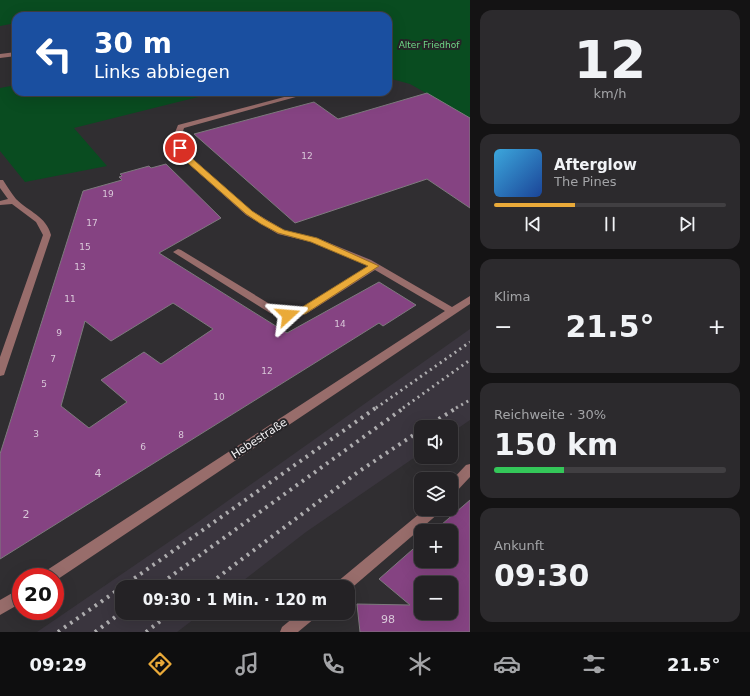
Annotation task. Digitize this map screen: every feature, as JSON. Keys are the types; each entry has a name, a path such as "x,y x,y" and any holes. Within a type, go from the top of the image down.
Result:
{"street":[{"path":"0,56 12,54"},
{"path":"296,96 181,127 176,140 184,155 249,213 281,232 314,240 374,266 452,311"},
{"path":"0,182 14,201 41,222 46,228 47,235 0,372"},
{"path":"0,203 14,201"},
{"path":"178,252 274,311 288,315 302,312 374,266"},
{"name":"Hebestraße","path":"63,568 470,299"},
{"path":"458,481 470,468"},
{"path":"350,580 426,516"},
{"path":"0,608 12,601"},
{"path":"287,632 302,620"}],"shaded area":[{"path":"470,329 470,420 458,428 458,420 414,420 414,458 306,532 244,580 115,580 115,620 193,620 177,632 37,632 55,620 64,620 64,614 198,522"}],"green space":[{"name":"Alter Friedhof","path":"0,0 470,0 470,118 410,84 392,79 392,12 12,12 12,24 0,26"},
{"path":"12,86 12,96 202,96 74,128 107,166 25,182 0,151 0,88"}],"building":[{"path":"427,93 470,118 470,208 427,179 295,223 194,134 314,102 338,119"},
{"path":"166,164 221,218 159,253 287,333 379,282 416,305 383,326 379,323 0,559 0,454 83,191 122,180 119,177 122,176 120,174 149,166 151,168","holes":["173,303 213,329 161,364 144,352 101,380 127,402 89,428 61,406 85,321 111,341"]},
{"path":"470,500 470,632 360,632 357,604 410,605 379,579 414,548 414,568 458,568 458,524 442,524 451,516 458,516 458,510"}],"railway":[{"path":"376,408 470,342"},
{"path":"403,408 470,360"},
{"path":"456,408 470,400"},
{"path":"58,632 377,407"},
{"path":"166,580 405,407"},
{"path":"437,420 458,407"},
{"path":"214,580 358,472 414,435"},
{"path":"95,632 115,617"},
{"path":"146,632 162,620"}],"route":[{"path":"180,148 184,155 249,213 281,232 314,240 368,262 374,266 302,312 288,315"}]}
